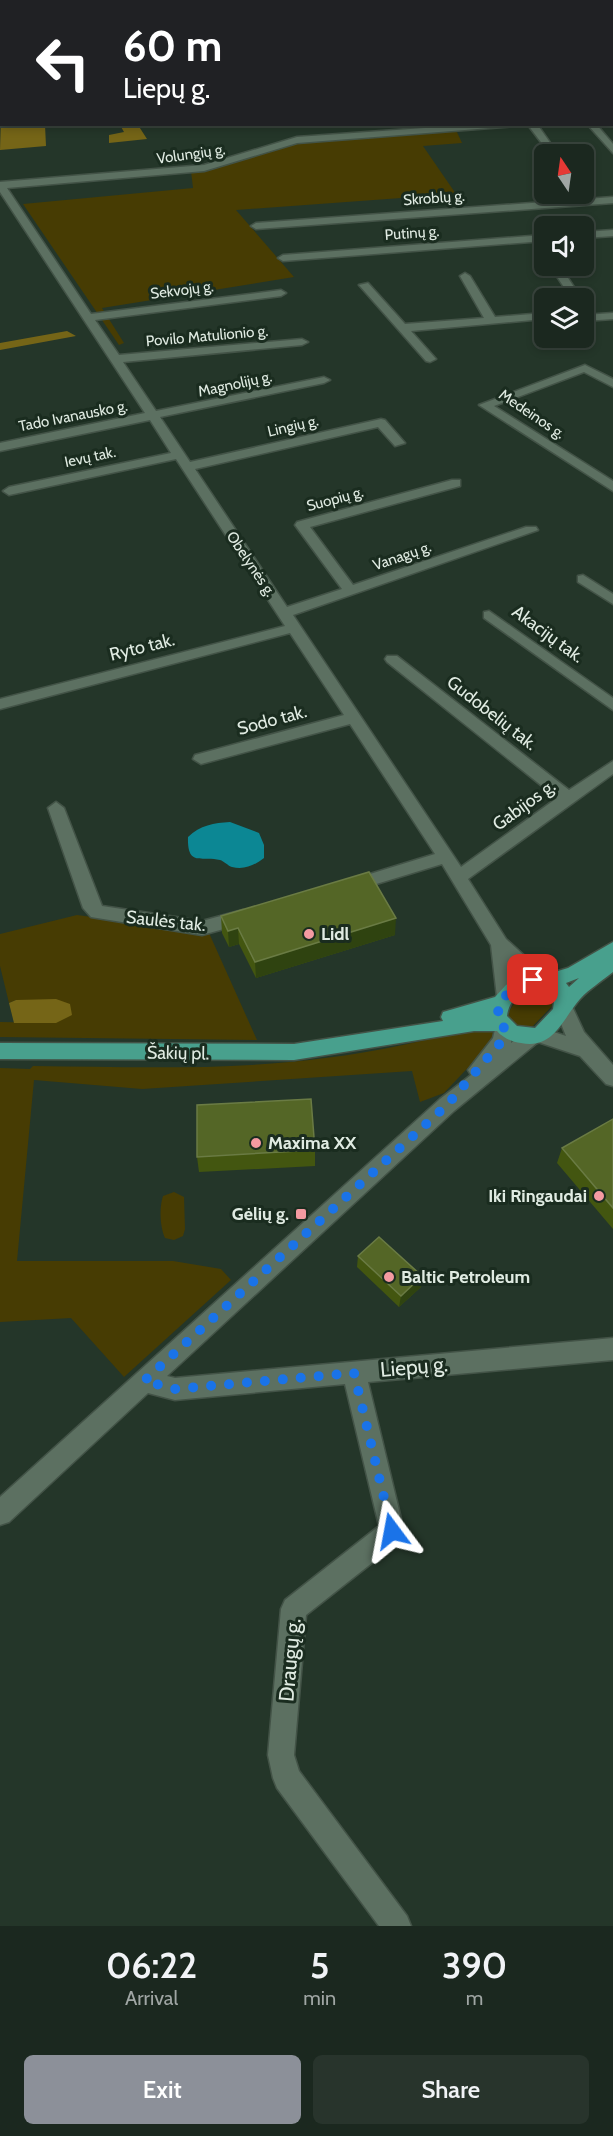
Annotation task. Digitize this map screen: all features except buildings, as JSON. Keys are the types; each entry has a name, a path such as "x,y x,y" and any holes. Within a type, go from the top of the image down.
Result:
{"main road":[{"path":"613,949 574,973 525,982 503,1000 498,1016 502,1025 513,1034 536,1036 565,1006 575,992 613,962"},
{"path":"545,980 562,990 565,1006"},
{"name":"Šakių pl.","path":"355,1044 503,1000"},
{"name":"Šakių pl.","path":"0,1051 294,1052 355,1044 474,1023 502,1025"}],"street":[{"path":"362,126 368,135"},
{"name":"Volungių g.","path":"0,186 204,168 235,161 288,142 480,126"},
{"path":"533,126 547,144"},
{"path":"593,126 613,150"},
{"name":"Obelynės g.","path":"0,186 446,857 500,944 545,980"},
{"name":"Skroblų g.","path":"256,226 613,200"},
{"path":"594,234 613,232"},
{"name":"Putinų g.","path":"283,258 534,239"},
{"path":"465,276 491,321"},
{"path":"364,285 430,359"},
{"name":"Sekvojų g.","path":"87,318 281,293"},
{"path":"594,313 613,310"},
{"path":"594,315 613,316"},
{"path":"404,330 534,317"},
{"path":"404,330 534,322"},
{"name":"Povilo Matulionio g.","path":"114,360 302,342"},
{"name":"Medeinos g.","path":"613,384 585,368 485,405 613,487"},
{"name":"Magnolijų g.","path":"153,417 324,380"},
{"name":"Tado Ivanausko g.","path":"0,447 153,417"},
{"name":"Lingių g.","path":"182,461 381,423 399,443"},
{"name":"Ievų tak.","path":"9,491 182,461"},
{"name":"Suopių g.","path":"350,591 302,525 456,483"},
{"name":"Vanagų g.","path":"284,613 531,530"},
{"path":"583,579 613,600"},
{"name":"Akacijų tak.","path":"489,615 613,705"},
{"name":"Ryto tak.","path":"0,704 294,628"},
{"name":"Gudobelių tak.","path":"392,659 568,798"},
{"name":"Sodo tak.","path":"201,759 353,718"},
{"name":"Gabijos g.","path":"459,877 613,766"},
{"name":"Saulės tak.","path":"56,808 92,908 97,912 202,928 264,911"},
{"path":"330,892 446,857"},
{"name":"Obelynės g.","path":"500,944 503,1000"},
{"path":"565,1006 570,1026 587,1051 613,1078"},
{"path":"447,1105 497,1048 504,1035 502,1025"},
{"path":"0,1513 447,1105 536,1036 587,1051"},
{"name":"Liepų g.","path":"144,1381 175,1389 613,1349"},
{"name":"Draugų g.","path":"354,1373 392,1531 294,1609 281,1755 287,1779 397,1926"}],"shaded area":[{"path":"1,126 45,126 46,146 0,150"},
{"path":"121,126 139,126 147,139 109,143 109,135 124,132"},
{"path":"456,130 462,143 423,146 456,194 236,210 294,277 102,308 124,343 119,345 23,204 193,188 191,171 231,164 295,142"},
{"path":"67,331 76,336 0,350 0,343"},
{"path":"77,915 209,933 257,1040 0,1037 0,1022 56,1023 16,1000 9,1003 0,966 0,934"},
{"path":"537,987 549,990 553,995 554,1004 533,1026 516,1027 508,1019 511,1009 523,995"},
{"path":"56,999 70,1004 72,1015 56,1023 14,1023 9,1003 16,1000"},
{"path":"482,1027 494,1033 495,1039 444,1093 420,1102 412,1071 142,1089 34,1080 17,1261 173,1261 221,1269 231,1280 124,1377 71,1318 0,1322 0,1068 30,1069 33,1066 216,1067 289,1062 404,1045"},
{"path":"174,1192 184,1197 185,1229 183,1236 174,1240 165,1238 161,1212 163,1196"}],"water":[{"path":"230,822 259,833 264,845 264,858 250,866 237,868 220,860 193,857 188,847 188,837 208,825"}],"place":[{"name":"Lidl","path":"309,934"},
{"name":"Maxima XX","path":"256,1143"},
{"name":"Iki Ringaudai","path":"599,1196"},
{"name":"Gėlių g.","path":"301,1214"},
{"name":"Baltic Petroleum","path":"389,1277"}],"route":[{"path":"392,1531 354,1373 175,1389 144,1381 447,1105 502,1041 504,1026 498,1016 500,1003 513,990 533,980"}]}
